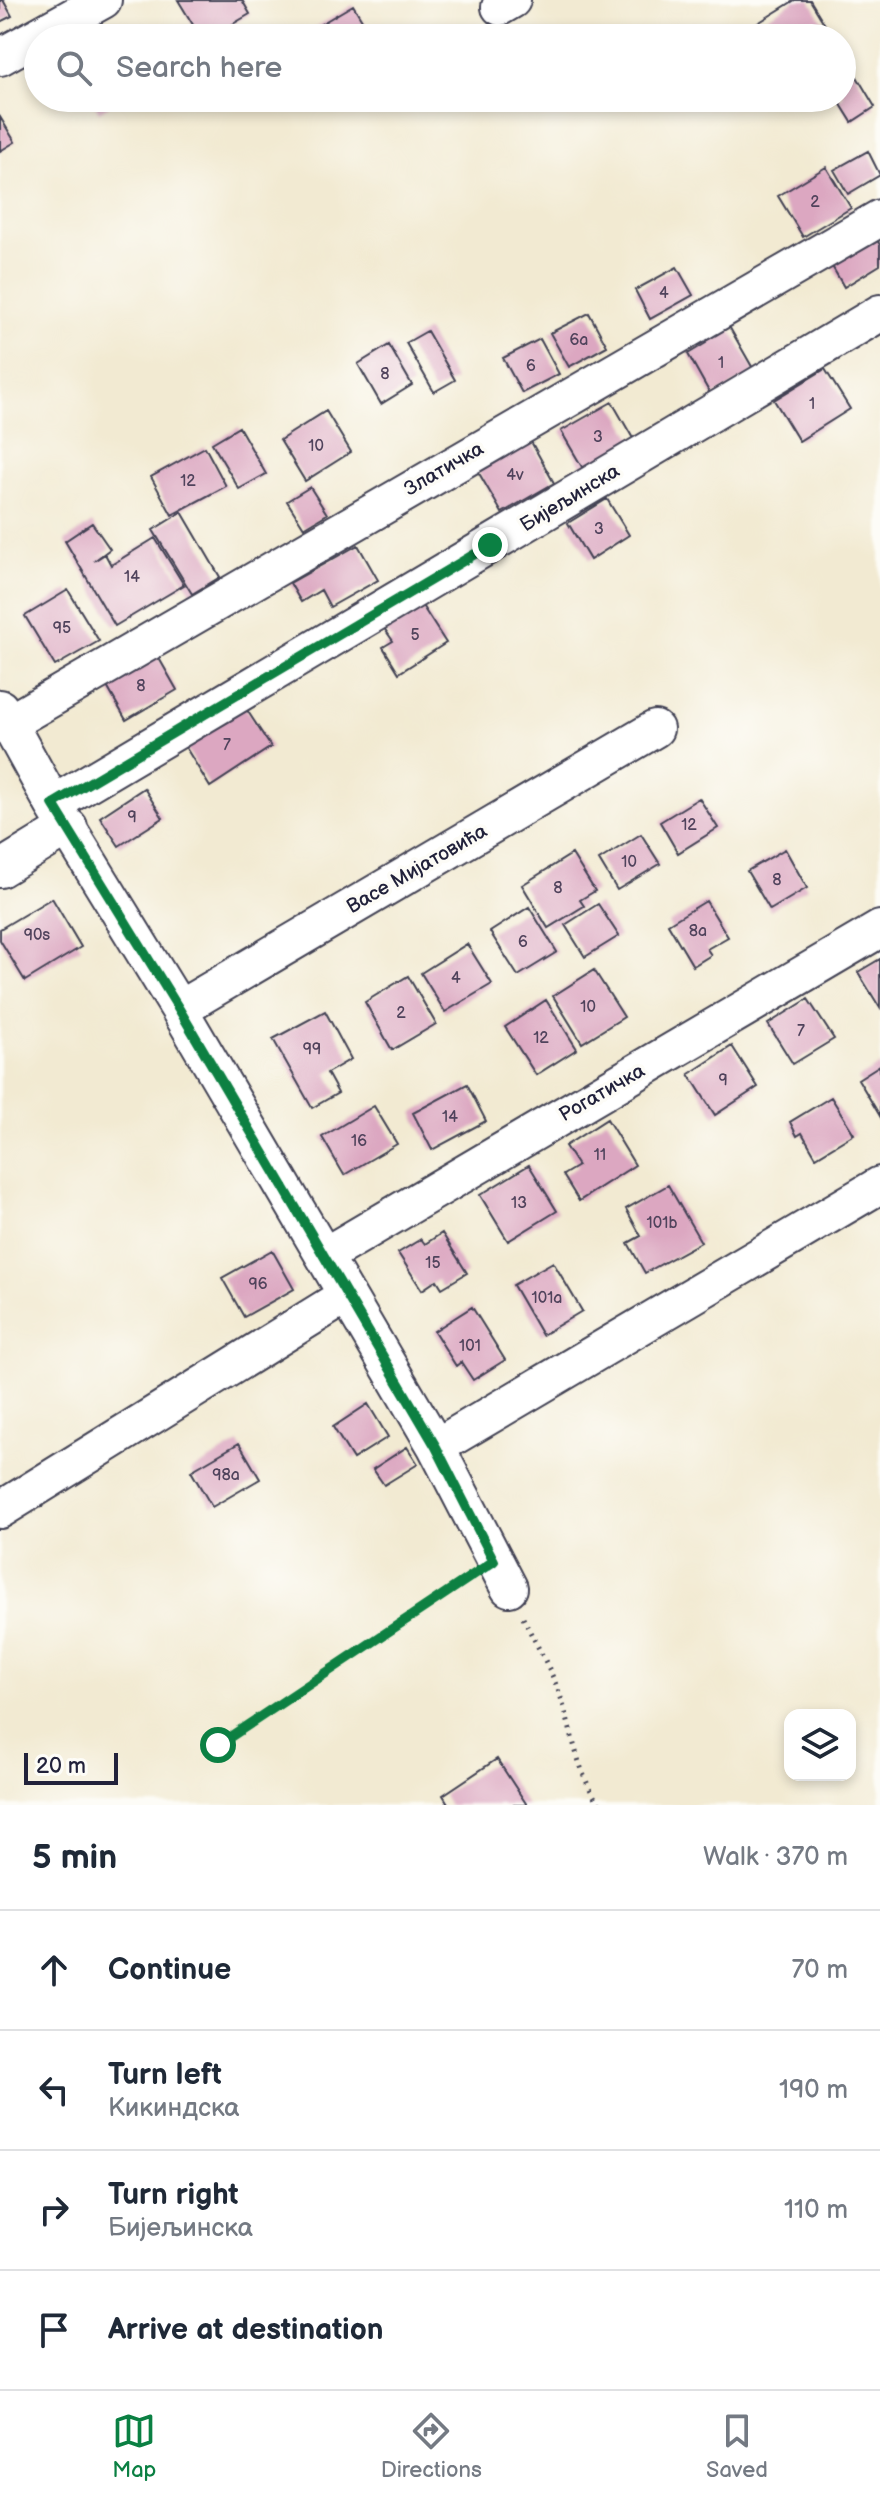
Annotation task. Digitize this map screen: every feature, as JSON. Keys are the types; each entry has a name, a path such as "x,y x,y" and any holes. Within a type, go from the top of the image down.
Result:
{"street":[{"path":"60,24 103,0"},
{"path":"0,57 24,44"},
{"name":"Златичка","path":"4,715 880,218"},
{"name":"Бијељинска","path":"0,869 61,816 880,313"},
{"path":"4,715 436,1447 502,1575"},
{"name":"Васе Мијатовића","path":"179,1009 655,729"},
{"name":"Рогатичка","path":"324,1256 880,929"},
{"path":"436,1447 880,1185"},
{"path":"0,1510 347,1295"}],"path":[{"path":"218,1745 502,1575 560,1696 577,1754 600,1805"}],"building":[{"path":"0,0 12,16 0,22"},
{"path":"178,0 242,0 250,14 233,24 193,24"},
{"path":"795,0 810,0 825,24 759,24"},
{"path":"353,5 365,24 321,24"},
{"path":"856,75 875,107 852,122 846,112 856,112"},
{"path":"0,117 15,142 0,151"},
{"path":"868,151 880,175 848,194 834,170"},
{"path":"826,167 851,208 803,237 778,196"},
{"path":"874,234 880,245 880,265 844,287 829,261"},
{"path":"677,267 693,295 650,319 635,290"},
{"path":"589,313 607,346 569,367 550,333"},
{"path":"727,323 755,372 712,397 688,354 706,343 702,337"},
{"path":"427,331 455,380 434,392 406,343"},
{"path":"540,339 559,374 522,393 503,358"},
{"path":"389,345 412,385 381,404 358,364"},
{"path":"825,369 850,409 799,441 774,400"},
{"path":"612,402 635,442 585,472 561,431"},
{"path":"326,411 351,452 305,481 280,440"},
{"path":"239,427 266,474 239,489 212,443"},
{"path":"529,438 554,483 502,513 476,468"},
{"path":"205,447 226,486 172,515 151,477"},
{"path":"310,487 327,514 304,528 287,501"},
{"path":"607,499 629,535 590,560 568,523"},
{"path":"182,512 220,577 192,594 153,530"},
{"path":"92,523 110,549 94,561 105,554 111,565 155,538 184,585 115,626 65,541"},
{"path":"358,545 378,580 330,607 321,590 301,602 290,583"},
{"path":"68,590 99,641 55,666 25,616"},
{"path":"421,604 446,643 399,673 383,647 393,641 384,628"},
{"path":"156,653 177,690 126,720 105,683"},
{"path":"243,704 271,747 210,787 183,743"},
{"path":"144,788 163,818 119,846 100,817"},
{"path":"699,798 718,828 678,853 660,822"},
{"path":"641,834 660,864 617,890 599,860"},
{"path":"785,849 807,888 770,910 747,871"},
{"path":"572,854 595,891 580,900 584,906 548,928 522,885"},
{"path":"52,898 81,947 25,981 0,940 0,929"},
{"path":"706,901 728,937 707,949 711,955 693,966 668,924"},
{"path":"598,904 619,936 585,957 565,925"},
{"path":"529,907 557,952 518,976 490,932"},
{"path":"467,944 492,984 445,1012 421,973"},
{"path":"880,959 880,1008 858,972"},
{"path":"594,970 624,1017 582,1043 553,996"},
{"path":"408,976 436,1024 392,1050 365,1002"},
{"path":"808,999 834,1039 793,1064 768,1024"},
{"path":"546,1000 577,1049 536,1075 505,1027"},
{"path":"325,1011 351,1059 327,1073 338,1093 312,1108 273,1039"},
{"path":"732,1046 758,1087 715,1115 689,1074"},
{"path":"880,1065 880,1116 858,1079"},
{"path":"467,1084 486,1121 432,1150 413,1113"},
{"path":"831,1097 854,1134 816,1157 802,1133 797,1136 790,1122"},
{"path":"374,1106 397,1144 344,1175 322,1137"},
{"path":"607,1119 635,1165 579,1201 563,1175 578,1166 565,1146"},
{"path":"529,1165 557,1211 508,1241 480,1195"},
{"path":"668,1185 701,1242 645,1273 628,1243 641,1236 626,1209"},
{"path":"442,1233 467,1273 442,1288 437,1280 422,1290 398,1253 421,1239 425,1244"},
{"path":"272,1250 294,1289 244,1317 222,1278"},
{"path":"553,1262 582,1311 542,1335 513,1285"},
{"path":"472,1307 505,1360 473,1380 461,1362 456,1366 434,1331"},
{"path":"368,1404 388,1437 353,1459 333,1427"},
{"path":"239,1443 260,1479 212,1507 191,1471"},
{"path":"407,1447 418,1464 384,1485 373,1469"},
{"path":"497,1759 527,1805 449,1805 443,1795"}],"route":[{"path":"218,1745 494,1561 436,1447 179,1009 53,804 490,545"}]}
